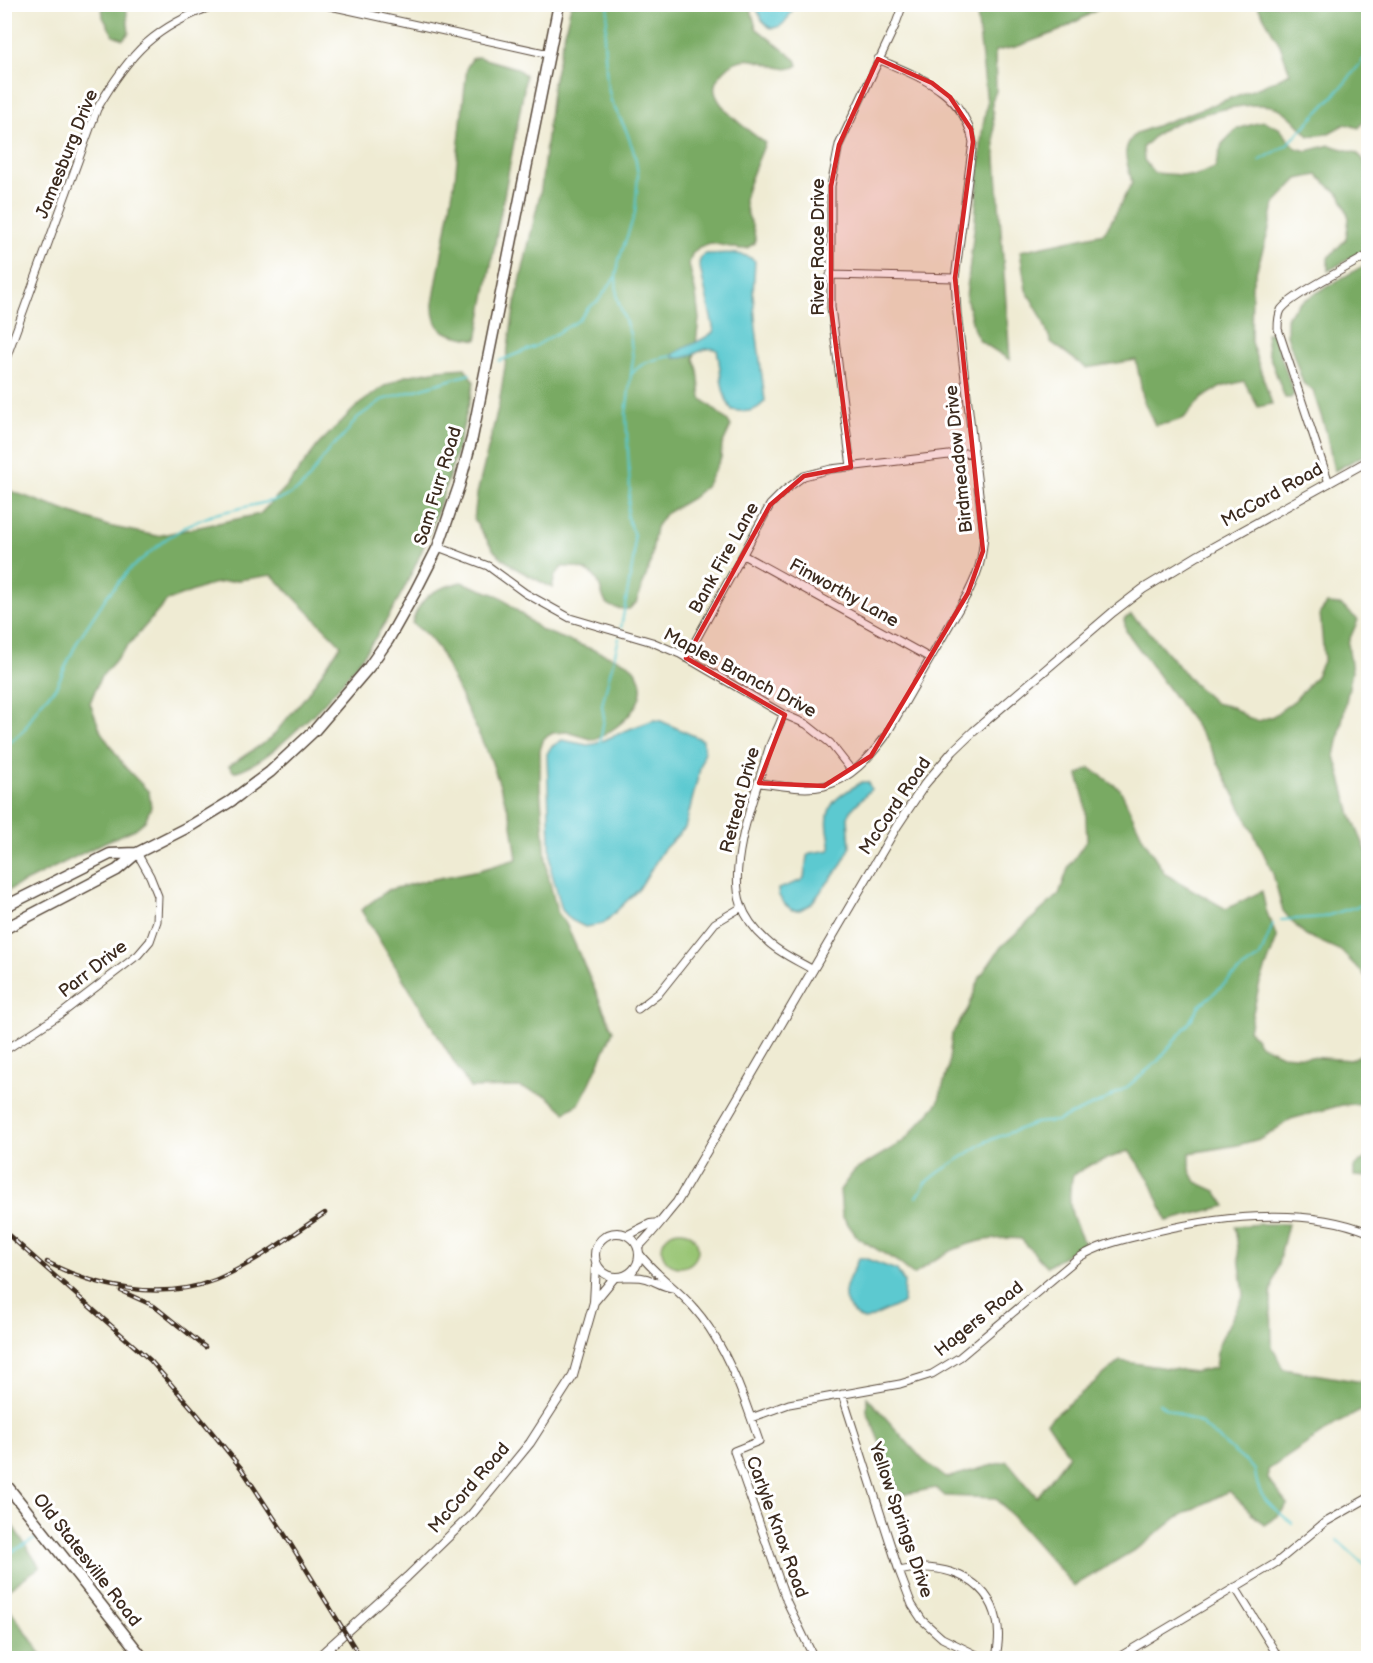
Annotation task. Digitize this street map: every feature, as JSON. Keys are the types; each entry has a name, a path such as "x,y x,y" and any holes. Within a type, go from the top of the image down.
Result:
{"main road":[{"name":"Sam Furr Road","path":"4,929 117,870 137,853 192,825 242,794 270,772 315,730 359,680 388,640 438,547 459,486 472,438 559,4"},
{"name":"Sam Furr Road","path":"4,907 110,854 137,853"},
{"name":"Old Statesville Road","path":"4,1482 143,1659"}],"street":[{"name":"Jamesburg Drive","path":"4,364 98,109 112,84 130,57 155,36 183,18 218,4"},
{"path":"321,4 549,54"},
{"name":"River Race Drive","path":"851,467 831,307 831,186 839,145 895,26 903,4"},
{"name":"Birdmeadow Drive","path":"759,783 800,788 824,786 842,778 871,756 885,737 980,570 984,535 957,313 955,278 973,142 971,129 950,97 932,83 878,59"},
{"path":"1329,483 1278,329 1278,317 1280,311 1292,300 1368,255"},
{"path":"830,274 955,278"},
{"name":"Bank Fire Lane","path":"686,657 770,505 804,476 831,468 974,452"},
{"name":"McCord Road","path":"623,1277 634,1270 638,1262 638,1250 678,1202 917,796 941,764 974,731 1143,589 1208,549 1368,461"},
{"name":"Maples Branch Drive","path":"438,547 488,566 525,593 570,618 664,646 686,657 783,714 806,724 820,734 852,771"},
{"name":"Finworthy Lane","path":"743,555 930,658"},
{"name":"Retreat Drive","path":"783,714 771,742 738,860 737,883 742,907 750,922 768,942 813,970"},
{"name":"Parr Drive","path":"4,1051 61,1014 138,955 150,941 157,921 158,896 137,853"},
{"path":"638,1008 660,992 715,923 742,907"},
{"name":"Hagers Road","path":"751,1418 789,1404 900,1384 939,1371 960,1357 1070,1263 1090,1251 1115,1241 1181,1225 1227,1218 1314,1218 1341,1222 1368,1232"},
{"name":"McCord Road","path":"317,1659 471,1515 530,1443 573,1376 594,1302 596,1265 594,1252 600,1240 614,1232 628,1235 650,1224 659,1223"},
{"path":"628,1235 650,1268 667,1281 698,1312 716,1341 741,1391 751,1418"},
{"path":"596,1265 605,1275 614,1278 640,1276 664,1287 672,1288"},
{"name":"McCord Road","path":"594,1302 614,1278"},
{"name":"Yellow Springs Drive","path":"842,1394 912,1605 928,1626 950,1643 983,1659"},
{"name":"Carlyle Knox Road","path":"751,1418 759,1441 734,1451 787,1602 814,1659"},
{"path":"1117,1659 1276,1563 1324,1523 1368,1498"},
{"path":"899,1571 916,1568 942,1569 966,1578 979,1587 992,1606 998,1621 999,1637 996,1659"},
{"path":"1236,1587 1279,1659"}],"highlighted area":[{"path":"878,59 932,83 950,97 971,129 973,142 955,278 983,551 968,593 871,756 824,786 759,783 785,715 686,658 770,505 804,476 851,467 831,307 831,186 839,145"}],"green space":[{"path":"1067,4 1106,5 1059,31 1016,47 995,51 996,91 992,101 1010,360 980,341 974,330 966,297 982,132 987,103 976,5 1013,5 1017,9"},
{"path":"102,5 126,5 129,33 123,39 113,35 103,17"},
{"path":"571,5 750,5 756,28 796,60 798,65 783,68 754,60 735,62 725,70 715,85 715,93 725,109 765,143 745,197 755,243 740,249 711,243 699,247 692,254 689,264 699,319 694,359 698,370 701,398 731,426 722,445 721,458 706,486 692,498 665,514 656,527 650,565 636,603 629,609 614,608 608,605 594,576 581,569 562,567 555,576 552,588 515,568 495,552 474,520 477,494 499,404 515,304 541,189 553,83"},
{"path":"1257,5 1368,5 1368,115 1359,128 1345,124 1327,134 1309,136 1291,117 1278,108 1267,105 1237,107 1204,114 1164,129 1143,147 1144,160 1154,173 1195,176 1215,168 1222,144 1237,129 1264,121 1279,128 1296,148 1307,151 1330,145 1357,153 1363,159 1368,172 1368,248 1328,271 1328,258 1346,239 1349,218 1341,196 1317,175 1298,179 1274,204 1268,233 1252,285 1251,342 1272,404 1258,407 1244,381 1221,387 1202,398 1184,418 1155,425 1144,402 1136,360 1086,368 1051,342 1041,316 1026,290 1020,251 1104,233 1132,183 1126,150 1137,133 1263,86 1290,73 1280,45"},
{"path":"478,57 516,68 525,75 477,340 451,334 440,328 436,322 433,304 455,179 467,67 472,59"},
{"path":"1368,263 1368,453 1334,471 1326,431 1313,391 1303,383 1287,335 1287,316 1299,303"},
{"path":"1266,333 1273,333 1294,394 1291,398 1285,398 1268,352"},
{"path":"465,368 474,382 449,478 433,524 392,611 366,651 336,690 278,747 261,759 234,772 229,766 270,739 306,696 341,645 272,575 212,584 167,601 100,678 90,703 101,732 125,767 149,792 151,807 145,821 135,829 5,892 5,489 108,526 157,536 260,514 288,485 318,445 357,406 383,387 405,376"},
{"path":"461,582 499,596 541,630 628,663 637,674 641,686 640,697 634,708 616,727 605,734 594,740 567,732 553,733 544,738 540,750 540,787 547,871 557,912 566,924 613,1031 579,1104 565,1112 547,1096 519,1087 470,1088 361,910 388,890 480,870 517,859 511,818 491,760 438,648 412,623 424,600 443,587"},
{"path":"1327,604 1341,605 1358,620 1348,643 1352,672 1335,756 1351,815 1368,855 1368,979 1341,951 1306,935 1283,911 1273,874 1208,743 1126,631 1124,619 1131,615 1153,636 1193,683 1215,703 1232,707 1247,717 1259,721 1273,716 1295,700 1316,676 1324,659 1320,613"},
{"path":"1090,768 1120,789 1143,838 1165,874 1226,909 1262,891 1266,910 1277,938 1259,986 1249,1030 1259,1044 1282,1055 1351,1060 1365,1052 1368,1045 1368,1103 1342,1105 1291,1119 1263,1138 1238,1145 1190,1153 1190,1170 1196,1182 1216,1191 1226,1206 1167,1221 1150,1180 1129,1151 1090,1165 1073,1175 1070,1193 1071,1210 1084,1243 1047,1267 1021,1239 1006,1238 977,1242 950,1251 914,1275 898,1262 858,1238 842,1216 840,1190 854,1171 904,1141 938,1103 948,1068 952,1034 968,1009 980,977 1001,947 1059,894 1069,866 1087,840 1085,802 1078,775"},
{"path":"1368,1156 1368,1177 1354,1176 1354,1167"},
{"path":"1288,1224 1271,1293 1272,1346 1283,1369 1368,1383 1368,1407 1336,1424 1268,1470 1268,1479 1288,1504 1278,1516 1264,1525 1229,1491 1178,1517 1143,1545 1074,1586 996,1498 945,1496 936,1488 901,1495 867,1411 867,1397 923,1460 946,1478 1007,1461 1037,1497 1069,1455 1047,1422 1120,1361 1194,1372 1215,1368 1218,1345 1244,1295 1235,1226"},
{"path":"680,1231 693,1236 698,1249 693,1262 680,1267 667,1262 662,1249 667,1236"},
{"path":"4,1513 40,1567 5,1591 4,1591"},
{"path":"5,1602 44,1658 5,1658"}],"water":[{"path":"755,5 795,5 783,24 770,28 762,20"},
{"path":"705,254 737,254 755,261 753,294 765,401 750,411 732,410 728,403 723,388 717,350 705,349 683,358 671,356 714,331 699,263"},
{"path":"654,720 703,740 704,753 685,828 663,850 639,889 603,924 585,927 571,920 562,910 551,870 547,754 551,747 562,740 587,745 595,744"},
{"path":"862,782 868,782 871,789 852,809 848,817 850,848 840,867 811,904 800,910 792,910 780,898 778,889 804,878 807,856 810,853 830,850 827,820 831,805 841,795"},
{"path":"859,1258 897,1270 904,1282 903,1303 866,1320 853,1313 846,1303 845,1290"}],"waterway":[{"path":"609,4 604,41 607,82 611,101 626,130 635,155 638,175 635,213 616,276 617,298 630,334 633,359 626,414 630,489 627,517 634,535 634,556 621,628"},
{"path":"1259,161 1287,145 1340,89 1368,54"},
{"path":"499,361 534,347 579,320 589,307 598,301 616,276"},
{"path":"632,374 645,363 671,356"},
{"path":"4,748 24,730 39,705 56,687 78,640 107,596 129,570 166,539 188,525 215,514 284,498 308,480 330,448 344,436 357,418 382,400 470,374"},
{"path":"600,744 604,718 602,705 619,638"},
{"path":"1281,920 1323,917 1368,903"},
{"path":"917,1197 926,1183 938,1173 985,1142 1035,1123 1057,1121 1101,1102 1127,1087 1157,1062 1189,1023 1199,1006 1238,972 1260,957 1273,924"},
{"path":"1159,1403 1200,1423 1255,1470 1256,1480 1266,1501 1292,1523"},
{"path":"4,1556 37,1538"},
{"path":"1337,1540 1368,1568"}],"railway":[{"path":"47,1262 108,1285 130,1289 173,1290 215,1280 244,1266 325,1213"},
{"path":"4,1231 150,1360 197,1414 241,1468 361,1658"},
{"path":"121,1291 154,1306 205,1347"}]}
